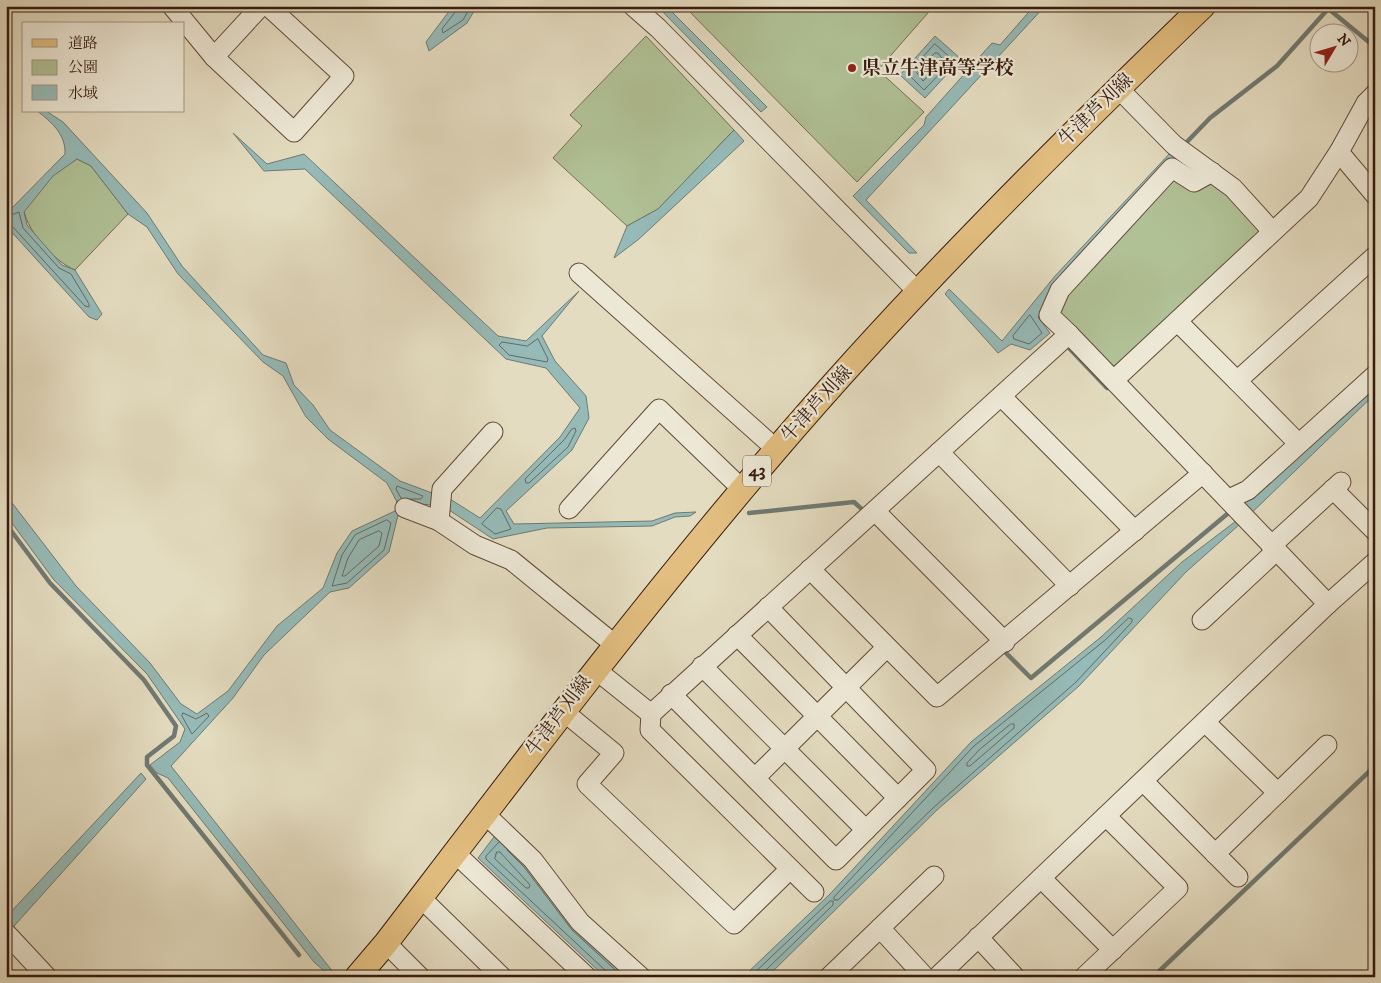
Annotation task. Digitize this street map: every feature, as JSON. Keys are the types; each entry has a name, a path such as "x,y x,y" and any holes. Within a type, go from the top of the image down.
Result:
{"main road":[{"name":"牛津芦刈線","path":"361,976 614,644 776,449 918,292 1059,146 1203,6"}],"street":[{"path":"172,6 214,57 294,132 344,76 268,6"},
{"path":"214,57 261,6"},
{"path":"634,7 658,28 918,292"},
{"path":"1118,88 1179,148 1233,188 1272,232"},
{"path":"1119,386 1178,322 1308,198 1338,152 1366,103 1375,94"},
{"path":"1338,152 1375,195"},
{"path":"1212,172 1194,182 1172,168 1060,290 1049,316 1203,473 1234,499 1248,522 1328,604"},
{"path":"1237,381 1375,256"},
{"path":"579,273 776,449"},
{"path":"1178,322 1298,443"},
{"path":"814,892 650,730 651,714 1068,334"},
{"path":"1234,499 1248,490 1375,375"},
{"path":"1001,396 1135,531"},
{"path":"569,509 659,409 742,489"},
{"path":"439,521 442,489 493,432"},
{"path":"939,452 1070,586"},
{"path":"810,569 886,648 937,697 1203,473"},
{"path":"1202,620 1337,485 1375,530"},
{"path":"406,508 439,521 475,545 511,560 614,644"},
{"path":"871,515 1001,645"},
{"path":"937,977 1328,604 1375,562"},
{"path":"671,694 836,860 926,770 768,607"},
{"path":"737,635 898,798"},
{"path":"755,778 886,648"},
{"path":"702,666 866,830"},
{"path":"595,669 651,714"},
{"path":"563,711 614,753 587,784 734,924 790,869"},
{"path":"1205,722 1278,793"},
{"path":"1216,854 1327,745"},
{"path":"1143,781 1238,877"},
{"path":"485,814 533,860 580,922 641,977"},
{"path":"1084,977 1178,888 1106,816"},
{"path":"455,853 584,976"},
{"path":"829,977 934,876"},
{"path":"1041,878 1113,950"},
{"path":"421,898 502,977"},
{"path":"880,928 925,977"},
{"path":"8,935 47,977"},
{"path":"978,937 1014,977"},
{"path":"386,943 420,977"}],"green space":[{"name":"県立牛津高等学校","path":"684,6 934,6 878,70 924,112 857,182"},
{"path":"646,36 734,130 658,209 627,226 553,158 582,126 570,115"},
{"path":"77,159 91,166 128,214 75,270 59,260 37,237 24,211 53,175"},
{"path":"1172,174 1208,180 1226,192 1265,232 1114,370 1055,312 1064,295"}],"water":[{"path":"453,6 477,6 467,23 429,51 426,42"},
{"path":"657,6 666,6 767,107 761,112"},
{"path":"1034,6 1045,6 866,200 917,253 909,253 853,196 924,125 926,117 992,43 1000,45"},
{"path":"935,36 961,59 925,98 900,75"},
{"path":"38,112 48,112 63,122 147,213 182,266 263,355 286,363 294,385 313,405 330,430 400,481 432,493 432,505 405,503 399,511 389,552 349,588 330,592 264,655 233,698 171,766 333,972 331,977 314,962 168,778 157,773 150,765 180,742 185,729 147,674 54,580 6,515 6,495 76,586 150,663 181,704 197,714 228,691 277,626 323,588 337,553 352,531 395,511 398,504 387,483 328,439 306,417 283,376 263,362 178,274 147,227 128,214 91,166 77,159 53,176 24,212 27,225 62,265 75,270 102,314 97,320 89,317 7,227 6,214 65,154 61,135"},
{"path":"734,130 744,141 639,239 614,258 627,226 658,209"},
{"path":"233,133 267,164 304,154 498,336 526,341 579,291 542,336 555,361 586,396 589,418 572,450 506,511 514,524 652,521 675,513 696,512 690,516 675,517 652,526 547,528 493,539 449,510 450,499 480,518 560,437 580,408 546,368 506,359 305,169 264,171"},
{"path":"1172,151 1198,168 1193,173 1177,162 1055,289 1038,317 1050,333 1030,350 1011,344 998,353 945,294 949,289 1002,341 1055,276"},
{"path":"1375,383 1375,394 1240,524 1186,572 1079,686 937,810 767,977 743,977 830,894 971,742 1101,637 1182,562 1236,521 1242,504"},
{"path":"141,773 146,779 6,935 6,917"},
{"path":"497,833 630,977 605,977 478,858"}],"waterway":[{"path":"1325,6 1375,47"},
{"path":"1182,147 1210,118 1277,66 1328,9"},
{"path":"1069,348 1107,388 1113,388"},
{"path":"749,513 854,502 865,512"},
{"path":"1001,648 1031,678 1232,510"},
{"path":"6,524 50,583 144,680 176,726 174,736 147,757 147,765 299,955"},
{"path":"1153,977 1375,766"}],"place":[{"name":"県立牛津高等学校","path":"852,68"}]}
